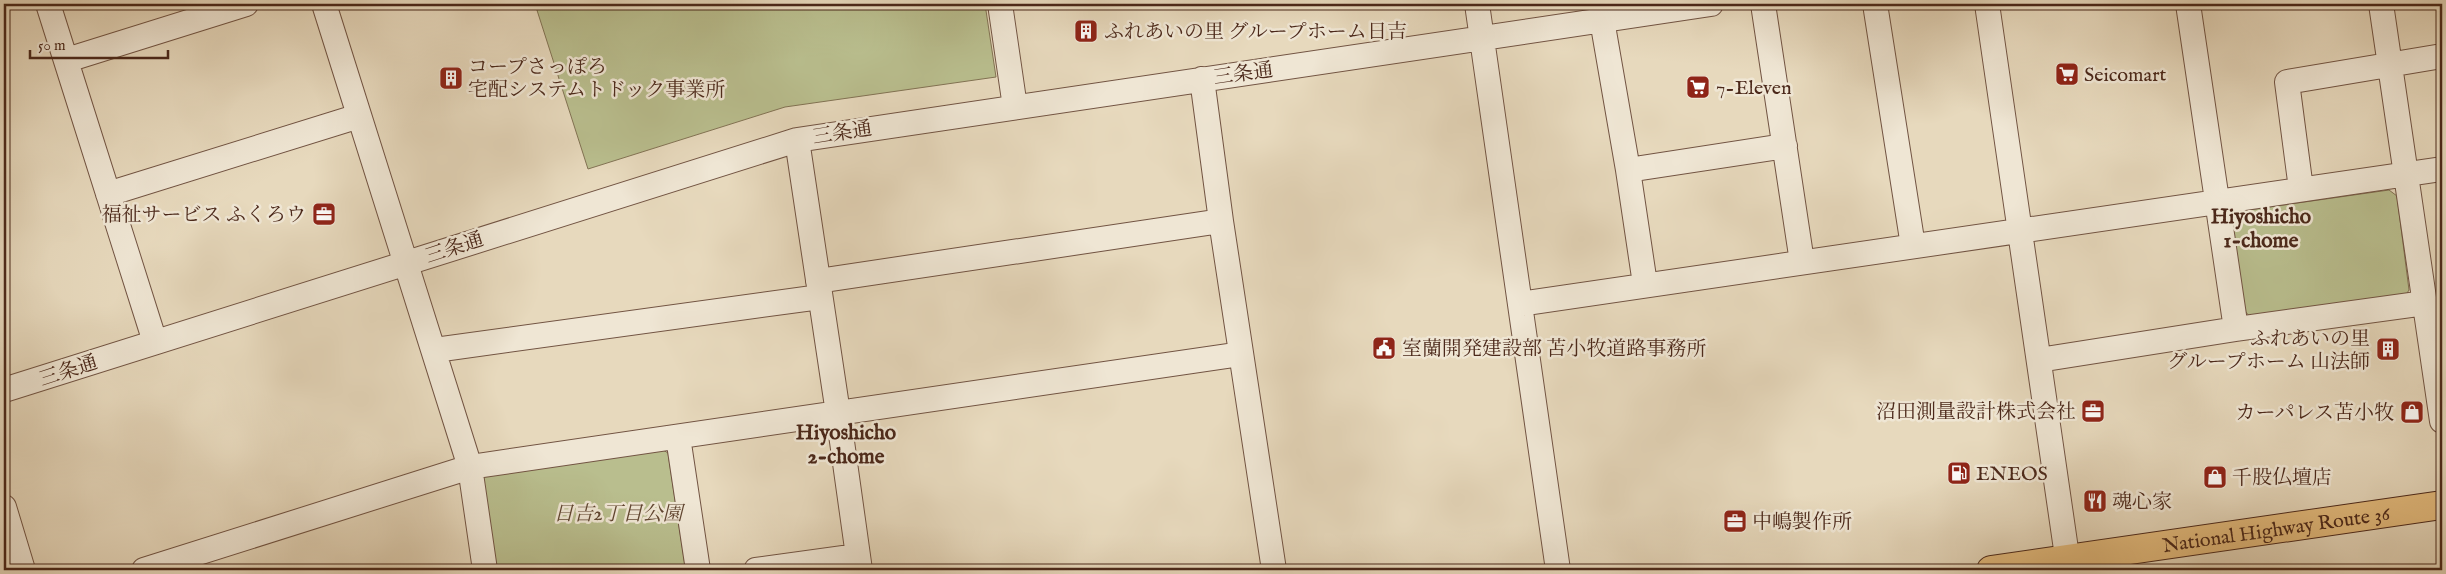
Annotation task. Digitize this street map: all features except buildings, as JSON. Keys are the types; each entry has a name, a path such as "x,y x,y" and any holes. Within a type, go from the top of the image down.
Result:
{"highway":[{"name":"National Highway Route 36","path":"1991,570 2069,565 2442,505"}],"street":[{"path":"48,4 155,342"},
{"path":"67,60 246,4"},
{"path":"324,4 405,262 435,350 470,467 485,570"},
{"path":"1000,4 1015,107"},
{"path":"1477,4 1558,570"},
{"name":"三条通","path":"4,390 405,262 797,140 1711,4"},
{"path":"1763,4 1802,262"},
{"path":"1875,4 1914,246"},
{"path":"1987,4 2069,565"},
{"path":"2188,4 2236,328"},
{"path":"2381,4 2442,421"},
{"path":"1602,20 1646,284"},
{"path":"2300,189 2287,82 2442,56"},
{"path":"1202,79 1221,221 1274,570"},
{"path":"108,194 359,116"},
{"path":"756,570 859,563 797,140"},
{"path":"1628,170 1785,146"},
{"path":"1520,304 1646,284 2442,169"},
{"path":"435,350 819,289 1221,221"},
{"path":"2039,360 2236,328 2425,303"},
{"path":"144,570 470,467 1242,354"},
{"path":"678,437 698,570"},
{"path":"4,507 23,570"}],"green space":[{"path":"535,4 985,4 996,77 785,107 588,169"},
{"path":"2389,190 2397,196 2409,290 2404,298 2251,318 2245,311 2229,219 2234,212"},
{"name":"日吉2丁目公園","path":"663,450 668,453 685,565 682,570 494,570 481,481 484,475"}],"place":[{"name":"ふれあいの里 グループホーム日吉","path":"1086,31"},
{"name":"Seicomart","path":"2067,74"},
{"name":"コープさっぽろ 宅配システムトドック事業所","path":"451,78"},
{"name":"7-Eleven","path":"1698,87"},
{"name":"福祉サービス ふくろウ","path":"324,214"},
{"name":"室蘭開発建設部 苫小牧道路事務所","path":"1384,348"},
{"name":"ふれあいの里 グループホーム 山法師","path":"2388,349"},
{"name":"沼田測量設計株式会社","path":"2093,411"},
{"name":"カーパレス苫小牧","path":"2412,412"},
{"name":"ENEOS","path":"1959,473"},
{"name":"千股仏壇店","path":"2215,477"},
{"name":"魂心家","path":"2095,501"},
{"name":"中嶋製作所","path":"1735,521"}],"district":[{"name":"Hiyoshicho 1-chome","path":"2261,228"},
{"name":"Hiyoshicho 2-chome","path":"846,444"}]}
